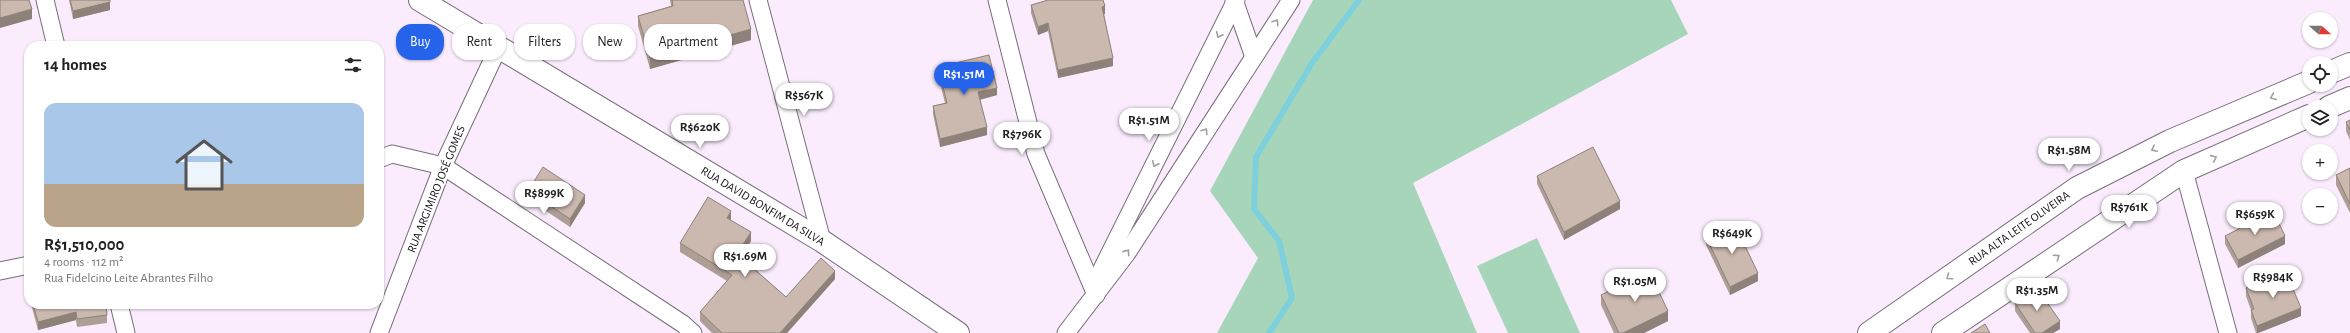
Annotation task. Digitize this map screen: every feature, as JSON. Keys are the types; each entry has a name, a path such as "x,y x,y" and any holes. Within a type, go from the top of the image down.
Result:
{"main road":[{"name":"RUA DAVID BONFIM DA SILVA","path":"420,0 459,24"},
{"name":"RUA DAVID BONFIM DA SILVA","path":"506,53 822,241 958,333"},
{"path":"2338,69 2350,64"},
{"name":"RUA ALTA LEITE OLIVEIRA","path":"1869,333 2077,188 2170,141 2302,85"},
{"path":"2338,103 2350,98"},
{"path":"1943,333 2184,171 2302,119"}],"street":[{"path":"44,0 55,41"},
{"path":"758,0 822,241"},
{"path":"997,0 1036,154 1096,295"},
{"path":"1066,333 1127,253 1290,0"},
{"path":"1096,295 1102,270 1235,1"},
{"path":"1235,1 1254,57"},
{"name":"RUA ARGIMIRO JOSÉ GOMES","path":"379,333 443,166 492,60"},
{"path":"384,157 392,154 443,166 683,324 693,333"},
{"path":"2184,171 2228,333"},
{"path":"0,271 24,266"},
{"path":"120,309 126,333"}],"green space":[{"path":"1313,0 1671,0 1688,34 1413,183 1477,333 1217,333 1258,258 1210,191"},
{"path":"1537,238 1580,333 1508,333 1477,266"}],"building":[{"path":"0,0 29,0 32,9 0,18"},
{"path":"70,0 110,0 110,2 73,11"},
{"path":"672,0 743,0 751,29 732,34 732,24 644,24 644,37 638,16 673,6"},
{"path":"1048,0 1103,0 1105,6 1102,7 1113,58 1058,70 1048,23 1038,27 1031,5"},
{"path":"989,55 997,88 978,92 987,127 940,139 933,106 947,103 938,67"},
{"path":"2350,120 2350,130 2346,122"},
{"path":"1593,147 1620,201 1564,232 1537,176"},
{"path":"543,167 585,195 570,219 528,191"},
{"path":"2350,168 2350,204 2338,179 2338,174"},
{"path":"708,197 731,211 727,218 751,232 737,254 786,297 821,258 835,271 780,333 722,333 700,312 732,275 680,243"},
{"path":"2273,211 2285,236 2238,260 2225,236"},
{"path":"1734,223 1758,273 1730,287 1706,237"},
{"path":"1649,271 1668,311 1623,333 1619,333 1601,295"},
{"path":"2286,272 2301,308 2257,326 2251,310 2254,309 2246,288"},
{"path":"2037,288 2060,321 2042,333 2035,333 2015,303"},
{"path":"34,309 106,309 107,315 77,319 76,312 38,322"},
{"path":"1985,324 1990,333 1971,333"}],"waterway":[{"path":"1269,333 1292,298 1279,241 1254,209 1256,157 1312,63 1359,0"}]}
